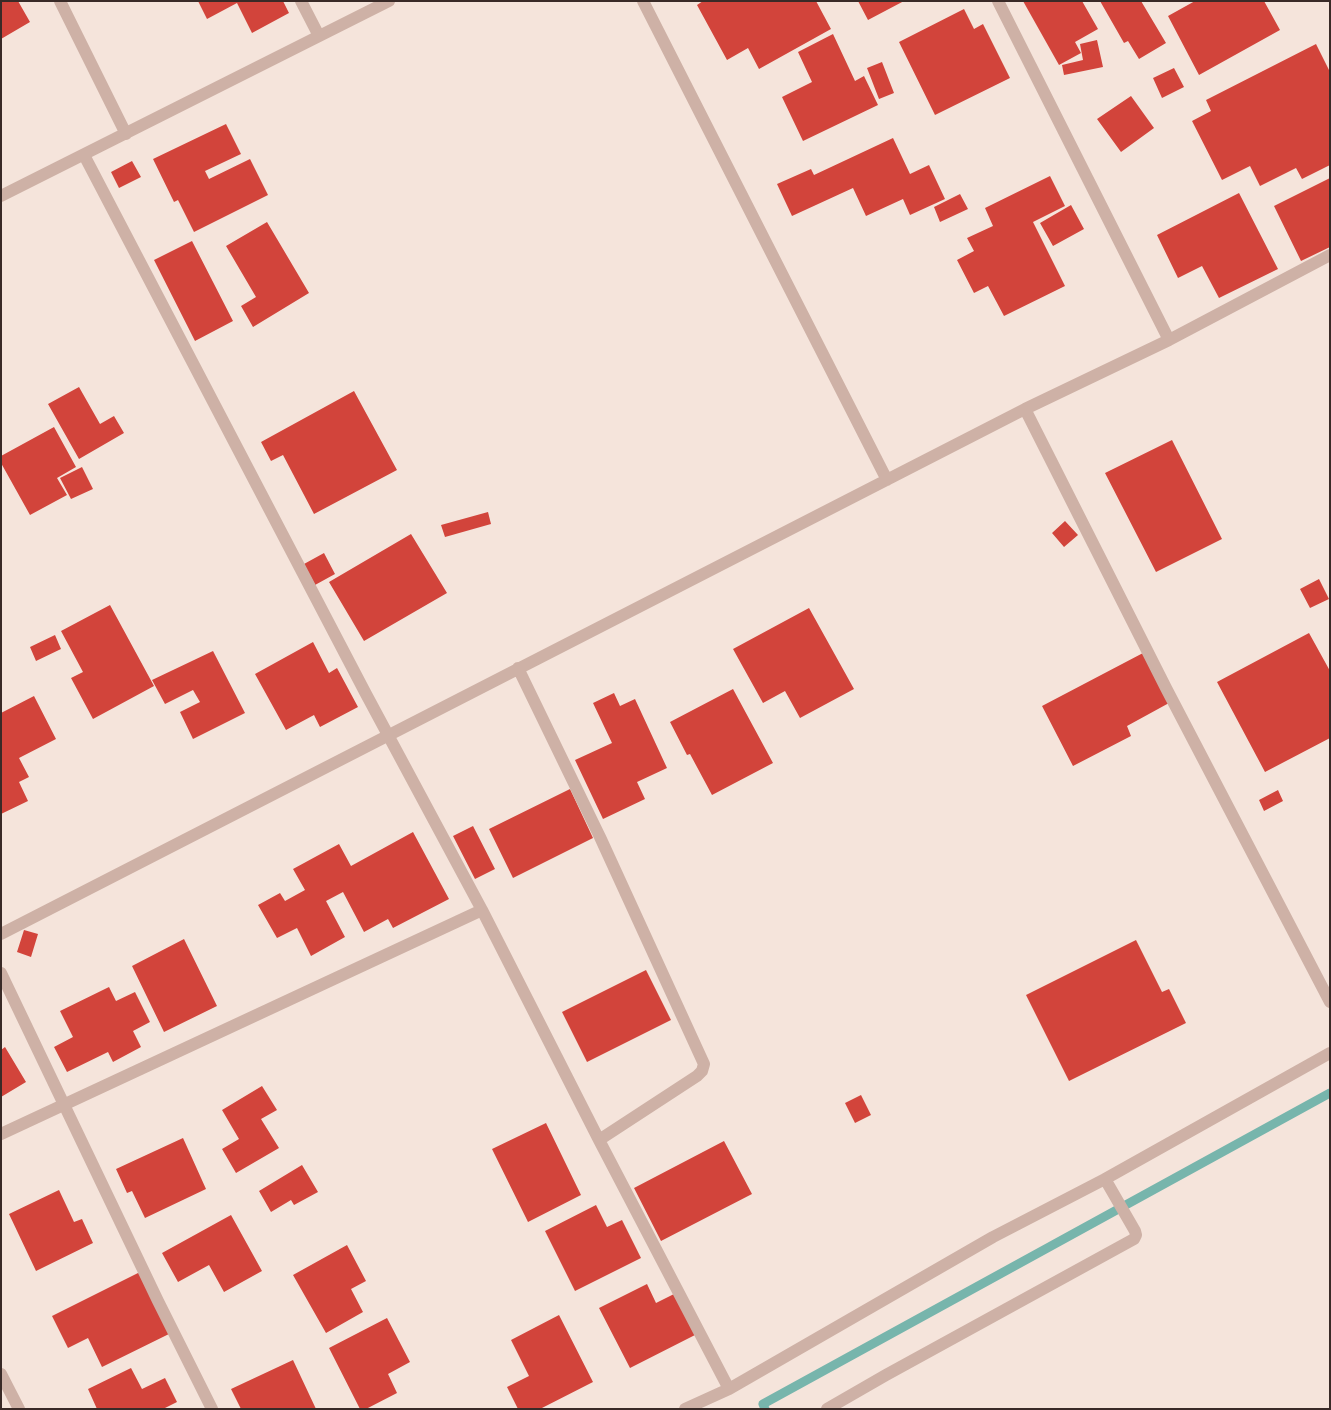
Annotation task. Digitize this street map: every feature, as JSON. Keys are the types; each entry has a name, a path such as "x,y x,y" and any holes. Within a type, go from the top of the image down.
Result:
{"street":[{"path":"60,1 126,134"},
{"path":"301,1 319,36"},
{"path":"1,196 389,1"},
{"path":"642,1 887,480"},
{"path":"998,1 1169,340"},
{"path":"84,154 388,736 482,910 729,1389"},
{"path":"1,934 1026,409 1169,340 1330,255"},
{"path":"1026,409 1166,688 1330,1002"},
{"path":"518,668 600,837 704,1064 702,1071 697,1076 599,1140"},
{"path":"1,1134 482,910"},
{"path":"1,973 212,1409"},
{"path":"685,1409 729,1389 993,1237 1105,1179 1330,1053"},
{"path":"827,1409 1134,1240 1135,1231 1105,1179"},
{"path":"1,1374 19,1409"}],"building":[{"path":"1,1 18,1 30,22 1,39"},
{"path":"198,1 283,1 289,13 252,33 237,3 207,19"},
{"path":"703,1 816,1 831,29 759,69 748,48 727,60 697,5"},
{"path":"858,1 904,1 868,20"},
{"path":"1023,1 1082,1 1098,29 1075,42 1081,53 1059,65"},
{"path":"1100,1 1141,1 1166,43 1139,59 1128,41 1124,43"},
{"path":"1195,1 1264,1 1280,30 1199,75 1168,16"},
{"path":"964,9 974,29 983,24 1010,78 935,115 899,42"},
{"path":"833,34 855,81 864,76 878,105 803,141 782,97 812,82 798,52"},
{"path":"1097,40 1103,67 1064,75 1062,65 1083,60 1080,44"},
{"path":"1316,44 1330,72 1330,165 1302,179 1296,168 1260,186 1250,166 1222,180 1192,121 1211,111 1206,100"},
{"path":"882,62 894,93 879,99 867,68"},
{"path":"1174,68 1184,87 1162,98 1153,78"},
{"path":"1131,96 1154,128 1121,152 1097,119"},
{"path":"226,124 241,154 205,171 209,179 250,159 268,195 194,232 178,200 174,202 153,159"},
{"path":"893,138 910,174 929,165 945,199 910,215 903,199 866,216 853,188 792,216 777,184 811,169 814,175"},
{"path":"132,161 141,177 119,188 111,172"},
{"path":"1050,176 1065,206 1033,222 1065,286 1004,316 988,286 974,293 957,260 974,251 967,238 993,226 985,208"},
{"path":"1330,178 1330,247 1301,261 1274,206"},
{"path":"1239,193 1278,269 1219,298 1202,266 1178,278 1157,235"},
{"path":"960,194 968,209 940,222 934,207"},
{"path":"1071,205 1084,229 1053,246 1040,223"},
{"path":"267,222 309,293 253,327 241,306 256,297 226,246"},
{"path":"192,241 233,321 195,341 154,260"},
{"path":"79,387 100,424 114,416 124,433 79,459 48,404"},
{"path":"354,391 397,470 314,514 283,455 271,461 261,442"},
{"path":"54,427 76,467 57,478 67,495 30,515 1,463 1,456"},
{"path":"1172,440 1222,539 1156,572 1105,473"},
{"path":"82,467 93,489 71,499 60,478"},
{"path":"488,512 491,524 445,537 441,525"},
{"path":"1065,521 1078,535 1064,547 1052,533"},
{"path":"411,534 447,593 364,641 329,582"},
{"path":"324,553 335,574 315,585 304,564"},
{"path":"1319,579 1329,599 1310,608 1300,589"},
{"path":"110,605 154,686 93,719 71,678 83,672 61,631"},
{"path":"809,608 854,689 800,718 785,691 763,703 733,649"},
{"path":"1309,633 1330,671 1330,738 1265,772 1217,682"},
{"path":"55,635 61,649 36,661 30,647"},
{"path":"313,642 329,673 337,668 358,707 320,727 314,715 286,730 255,674"},
{"path":"213,651 245,713 193,739 180,712 200,702 193,690 165,704 152,680"},
{"path":"1143,653 1169,703 1127,726 1131,736 1073,766 1042,706"},
{"path":"733,689 773,763 712,795 690,754 687,755 670,722"},
{"path":"614,693 620,706 635,699 667,768 637,782 645,799 603,819 575,760 612,743 593,703"},
{"path":"34,696 56,739 19,758 29,777 19,782 28,801 1,814 1,713"},
{"path":"570,789 593,838 513,878 489,829"},
{"path":"1278,790 1283,801 1264,811 1259,800"},
{"path":"473,826 495,869 475,879 453,836"},
{"path":"413,832 449,899 393,928 388,919 364,932 343,892 326,901 345,937 311,956 297,928 277,938 258,905 280,893 285,901 305,890 293,869 339,844 351,866"},
{"path":"24,930 38,934 31,957 17,952"},
{"path":"184,939 217,1006 164,1032 132,966"},
{"path":"1136,940 1162,992 1169,989 1186,1023 1069,1081 1026,995"},
{"path":"646,970 671,1020 587,1062 562,1012"},
{"path":"109,987 116,1001 135,992 150,1022 133,1031 141,1047 113,1062 108,1052 67,1072 54,1047 73,1037 60,1011"},
{"path":"5,1047 26,1082 1,1097 1,1050"},
{"path":"262,1086 277,1110 261,1119 279,1148 236,1173 222,1149 239,1139 222,1110"},
{"path":"861,1095 871,1115 855,1123 845,1103"},
{"path":"546,1123 581,1195 528,1222 492,1149"},
{"path":"183,1138 206,1189 145,1218 132,1191 127,1193 116,1169"},
{"path":"724,1141 752,1194 661,1241 634,1188"},
{"path":"302,1165 318,1192 294,1205 291,1200 271,1212 259,1191"},
{"path":"59,1190 74,1222 82,1219 93,1243 36,1271 9,1214"},
{"path":"596,1205 607,1227 622,1220 641,1258 575,1291 545,1231"},
{"path":"231,1215 262,1271 224,1292 209,1265 178,1282 162,1253"},
{"path":"347,1245 366,1281 351,1289 363,1312 326,1333 293,1275"},
{"path":"140,1272 171,1333 102,1367 88,1338 68,1348 52,1316"},
{"path":"647,1284 656,1303 674,1294 695,1335 630,1368 599,1308"},
{"path":"559,1315 593,1382 540,1409 518,1409 507,1387 529,1376 511,1340"},
{"path":"387,1318 410,1362 388,1374 397,1393 366,1409 360,1409 329,1348"},
{"path":"293,1360 316,1409 241,1409 231,1389"},
{"path":"131,1368 142,1389 165,1378 177,1402 163,1409 97,1409 88,1389"}],"waterway":[{"path":"765,1409 763,1404 1330,1093"}]}
